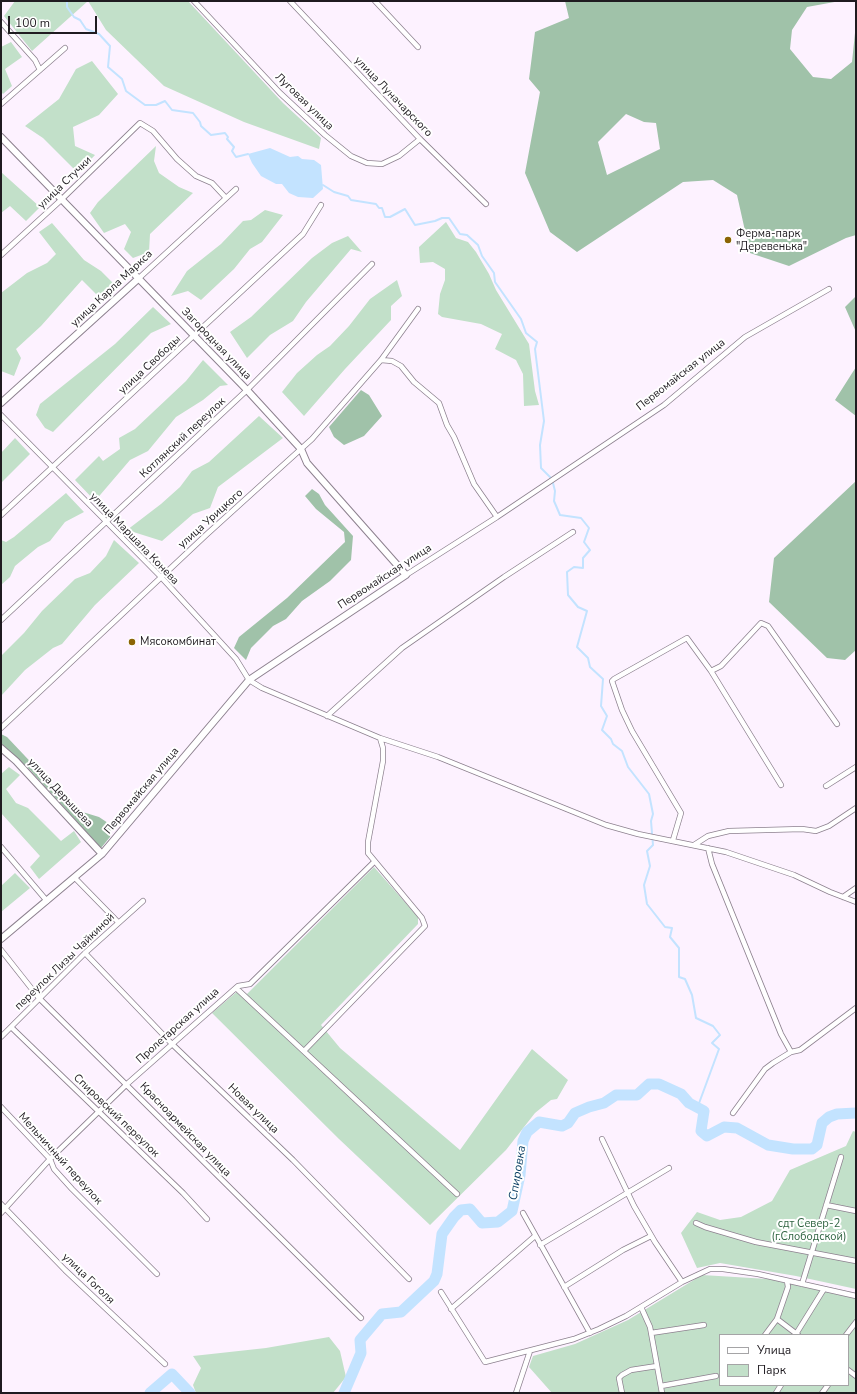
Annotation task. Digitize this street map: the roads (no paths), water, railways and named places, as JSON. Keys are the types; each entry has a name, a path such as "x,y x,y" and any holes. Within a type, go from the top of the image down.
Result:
{"street":[{"name":"Луговая улица","path":"194,1 280,93 325,135 351,156 367,163 382,164 399,156 420,139"},
{"name":"улица Луначарского","path":"290,1 420,139 486,204"},
{"path":"375,1 418,47"},
{"path":"1,22 35,60 40,70"},
{"path":"1,104 65,48"},
{"name":"улица Стучки","path":"1,256 140,123 153,131 177,159 196,176 212,183 226,198"},
{"name":"Загородная улица","path":"1,137 247,390 301,449 307,463 406,575"},
{"name":"улица Карла Маркса","path":"1,403 236,189"},
{"name":"улица Свободы","path":"1,515 303,234 321,205"},
{"name":"Котлянский переулок","path":"1,620 247,390 372,264"},
{"name":"Первомайская улица","path":"1,939 102,854 249,680 664,405 745,337 828,289"},
{"name":"улица Урицкого","path":"1,728 312,439 381,360 418,309"},
{"path":"381,360 392,361 402,366 414,382 439,403 447,425 454,437 474,484 497,517"},
{"name":"улица Маршала Конева","path":"1,415 161,578 236,659 249,680"},
{"path":"327,716 402,648 504,577 573,532"},
{"path":"711,671 721,666 761,623 768,626 837,724"},
{"path":"673,840 681,814 629,724 614,690 612,681 687,638 711,671 781,785"},
{"path":"249,680 262,688 380,738 438,757 606,825 638,834 726,852 794,875 856,902"},
{"path":"304,1051 425,926 422,918 368,854 368,842 383,761 383,748 380,738"},
{"name":"улица Дерышева","path":"1,748 16,760 102,854"},
{"path":"826,786 856,766"},
{"path":"694,845 708,836 729,831 802,829 816,831 829,826 856,808"},
{"path":"1,848 47,900"},
{"path":"708,848 712,864 781,1034 791,1052"},
{"name":"Пролетарская улица","path":"1,1213 50,1159 127,1084 236,988 250,984 374,862"},
{"path":"75,878 118,922"},
{"path":"843,897 856,888"},
{"name":"переулок Лизы Чайкиной","path":"1,1037 85,953 143,901"},
{"name":"Красноармейская улица","path":"1,950 39,998 361,1318"},
{"name":"Новая улица","path":"85,953 172,1044 293,1160 408,1279"},
{"path":"236,988 457,1194"},
{"path":"733,1113 766,1069 791,1052 800,1050 856,1008"},
{"name":"Спировский переулок","path":"11,1027 207,1219"},
{"name":"Мельничный переулок","path":"1,1107 50,1159 54,1168 72,1189 157,1274"},
{"path":"602,1139 651,1236 682,1282"},
{"path":"802,1284 841,1157"},
{"path":"540,1245 669,1168"},
{"name":"улица Гоголя","path":"1,1204 65,1270 165,1364"},
{"path":"826,1205 856,1211"},
{"path":"523,1213 590,1333"},
{"path":"696,1223 756,1242 856,1261"},
{"path":"451,1309 535,1236"},
{"path":"564,1287 623,1250 651,1236"},
{"path":"441,1292 485,1362 530,1351 590,1333 641,1307 682,1282 710,1269 723,1269 856,1296"},
{"path":"766,1334 777,1319 788,1287 787,1281"},
{"path":"777,1319 797,1334 824,1289"},
{"path":"641,1307 651,1333 662,1393"},
{"path":"847,1334 856,1322"},
{"path":"651,1333 704,1325"},
{"path":"516,1393 530,1351"},
{"path":"622,1393 619,1378 622,1375 631,1370 657,1366"},
{"path":"661,1386 716,1376"}],"water":[{"path":"270,148 290,157 298,156 302,159 314,160 321,165 323,189 313,198 298,197 289,193 282,184 276,184 261,176 248,154"}],"waterway":[{"path":"67,1 67,7 74,17 80,20 86,29 99,34 110,46 108,67 122,79 126,91 145,105 156,105 165,101 172,110 193,113 200,122 201,126 211,135 225,133 228,137 227,139 234,147 232,151 236,157 248,154"},
{"path":"323,185 334,192 348,196 351,200 376,204 379,208 382,208 385,217 390,217 405,209 415,225 442,218 449,218 460,234 467,235 478,245 482,256 494,273 495,282 521,319 526,333 537,342 535,349 544,421 540,445 541,468 552,479 555,491 554,501 560,515 581,518 589,528 584,542 590,550 583,558 583,568 574,567 567,572 568,595 578,607 587,611 577,647 588,658 590,667 603,679 601,706 607,716 602,730 611,739 613,744 622,751 628,767 649,794 653,814 651,821 653,845 647,851 650,866 644,885 647,904 665,927 672,928 670,937 679,948 679,977 685,979 692,995 696,1018 713,1026 720,1035 712,1043 719,1049 698,1106"},
{"name":"Спировка","path":"344,1393 361,1353 360,1340 382,1314 401,1312 434,1281 437,1274 442,1234 454,1217 461,1210 470,1209 482,1223 498,1222 512,1211 520,1175 523,1141 527,1132 539,1122 562,1126 568,1123 575,1113 604,1103 616,1095 637,1095 649,1084 659,1084 681,1094 689,1103 704,1111 701,1131 707,1136 724,1127 737,1128 768,1145 793,1149 812,1149 817,1145 822,1123 829,1117 837,1114 856,1113"},
{"name":"Спировка","path":"150,1393 172,1374 190,1393"}],"place":[{"name":"Ферма-парк \"Деревенька\"","path":"728,240"},
{"name":"Мясокомбинат","path":"132,642"}],"park label":[{"name":"сдт Север-2 (г.Слободской)","path":"809,1230"}]}
